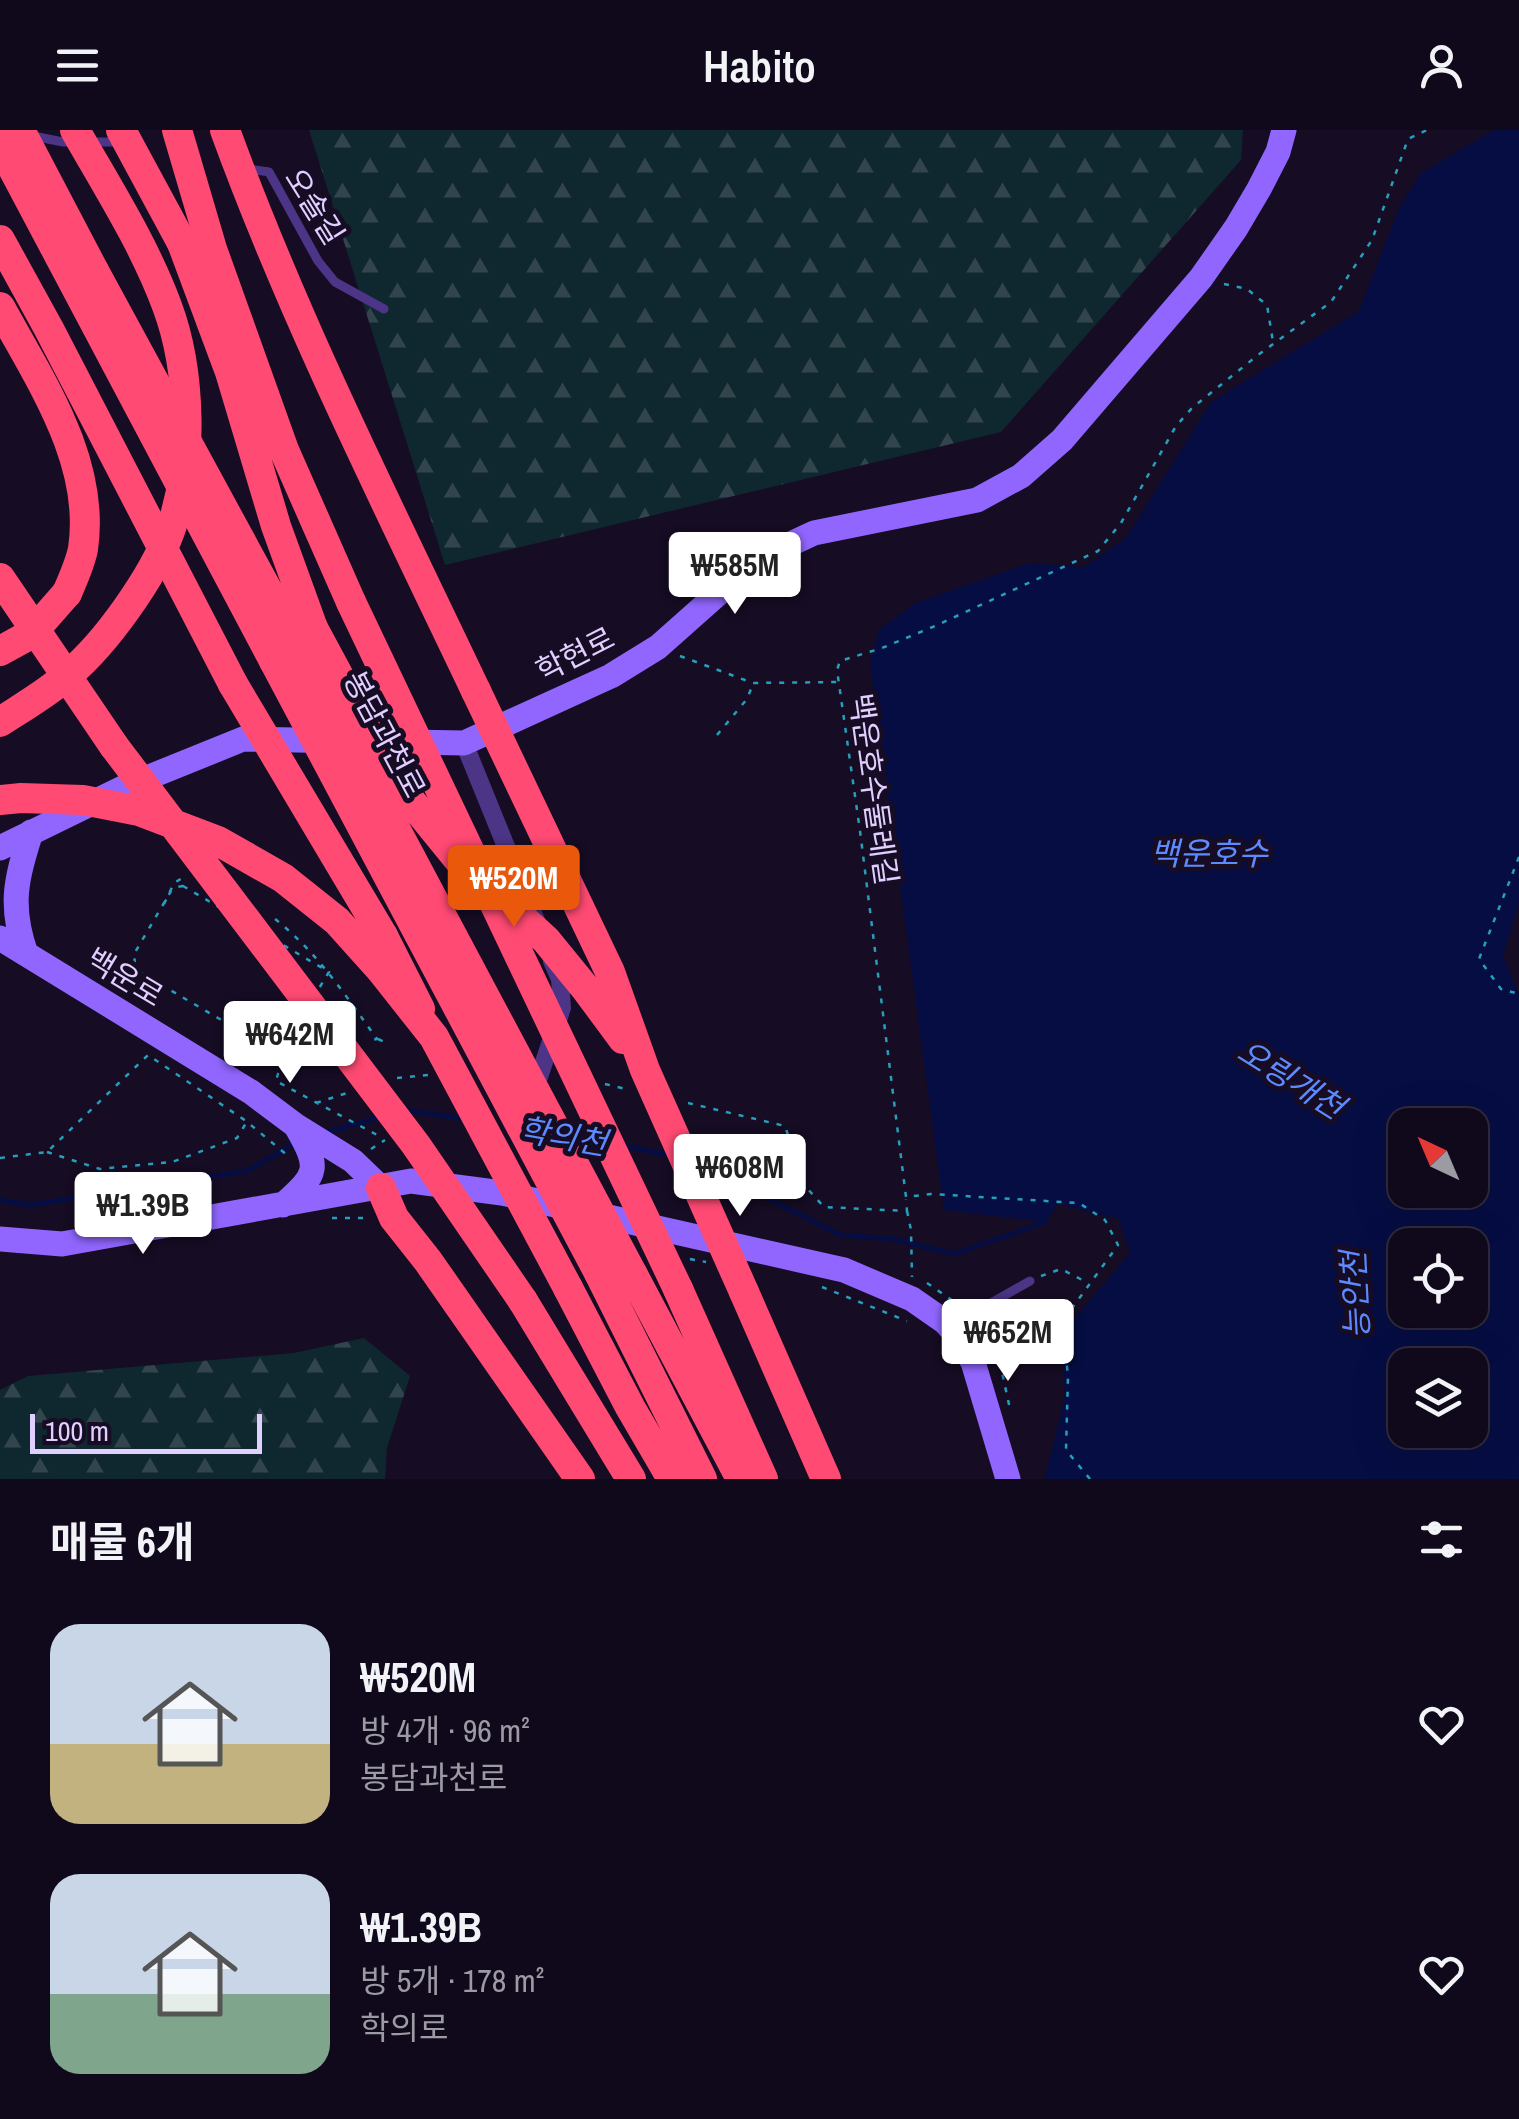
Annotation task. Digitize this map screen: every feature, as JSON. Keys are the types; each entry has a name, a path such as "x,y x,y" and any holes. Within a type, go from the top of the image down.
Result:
{"highway":[{"path":"0,722 69,675 107,635 141,588 170,532 185,468 186,402 181,353 168,309 147,257 75,130"},
{"name":"봉담과천로","path":"177,130 212,250 284,450 351,602 678,1289 762,1479"},
{"path":"225,130 254,210 320,360 610,972 645,1070 826,1479"},
{"name":"봉담과천로","path":"12,136 274,660 600,1273 702,1479"},
{"path":"131,136 182,243 230,372 276,526 313,628 397,784 458,858 546,940 645,1070"},
{"path":"0,240 233,684 383,936 630,1407 672,1479"},
{"name":"봉담과천로","path":"86,281 306,661 741,1479"},
{"path":"0,307 60,421 78,466 86,510 82,552 67,592 31,634 0,650"},
{"path":"0,578 114,746 416,1145 523,1301 630,1479"},
{"path":"0,800 83,800 139,810 218,841 284,878 336,922 381,970 434,1037"},
{"path":"381,1188 394,1218 428,1260 580,1479"}],"street":[{"name":"학현로","path":"0,848 127,786 243,739 464,743 610,676 658,646 756,560 814,532 977,500 1021,476 1062,440 1201,278 1258,189 1278,152 1284,130"},
{"path":"464,743 560,980 562,1008 502,1193"},
{"path":"26,954 18,931 17,879 31,832"},
{"name":"백운로","path":"0,938 252,1092 296,1125 319,1151 353,1161 381,1188"},
{"path":"283,1205 308,1183 319,1151"},
{"path":"0,1239 62,1244 411,1181 502,1193 844,1270 912,1298 955,1334 973,1362 1008,1479"}],"lane":[{"path":"12,136 64,142 131,136"},
{"name":"오솔길","path":"249,170 269,172 318,261 335,282 384,309"},
{"path":"955,1334 977,1311 1030,1280"}],"path":[{"name":"백운호수둘레길","path":"912,1279 908,1197 836,670 840,661 935,626 1098,551 1120,523 1176,426 1200,401 1331,302 1372,240 1408,139 1427,130"},
{"path":"1201,278 1247,289 1267,304 1274,343"},
{"path":"658,646 754,683 838,682"},
{"path":"718,735 747,699 754,683"},
{"path":"1519,857 1479,959 1501,989 1519,994"},
{"path":"164,904 134,954 141,973 283,1056 286,1044"},
{"path":"377,1038 387,1043"},
{"path":"46,1152 148,1055 275,1143"},
{"path":"276,1082 368,1130"},
{"path":"0,1158 46,1152 100,1170 172,1162 237,1138 246,1121"},
{"path":"785,1126 805,1186 824,1207 907,1211"},
{"path":"908,1197 931,1194 1080,1203 1106,1220 1118,1245 1062,1322 1068,1376 1066,1450 1090,1479"},
{"path":"1030,1280 1060,1269 1090,1284"}],"green space":[{"path":"309,130 1243,130 1241,160 1001,432 445,565"},
{"path":"364,1338 410,1376 387,1448 385,1479 0,1479 0,1390 28,1376 294,1353"}],"water":[{"name":"백운호수","path":"1494,130 1519,130 1519,904 1503,956 1519,995 1519,1479 1048,1479 1045,1478 1065,1397 1062,1333 1130,1253 1119,1219 1058,1204 1046,1222 944,1210 870,664 879,630 915,603 1030,563 1084,567 1126,538 1211,402 1359,311 1400,206 1421,173"}],"waterway":[{"name":"학의천","path":"406,1110 464,1119"},
{"name":"학의천","path":"324,1133 380,1117"},
{"name":"학의천","path":"573,1138 597,1142"},
{"name":"학의천","path":"0,1200 30,1205 247,1171 295,1143"},
{"name":"학의천","path":"622,1146 671,1155"},
{"name":"학의천","path":"700,1164 840,1235 893,1239 954,1254 1046,1222 1044,1218"}],"water label":[{"name":"오링개천","path":"1291,1079"},
{"name":"능안천","path":"1355,1295"}]}
